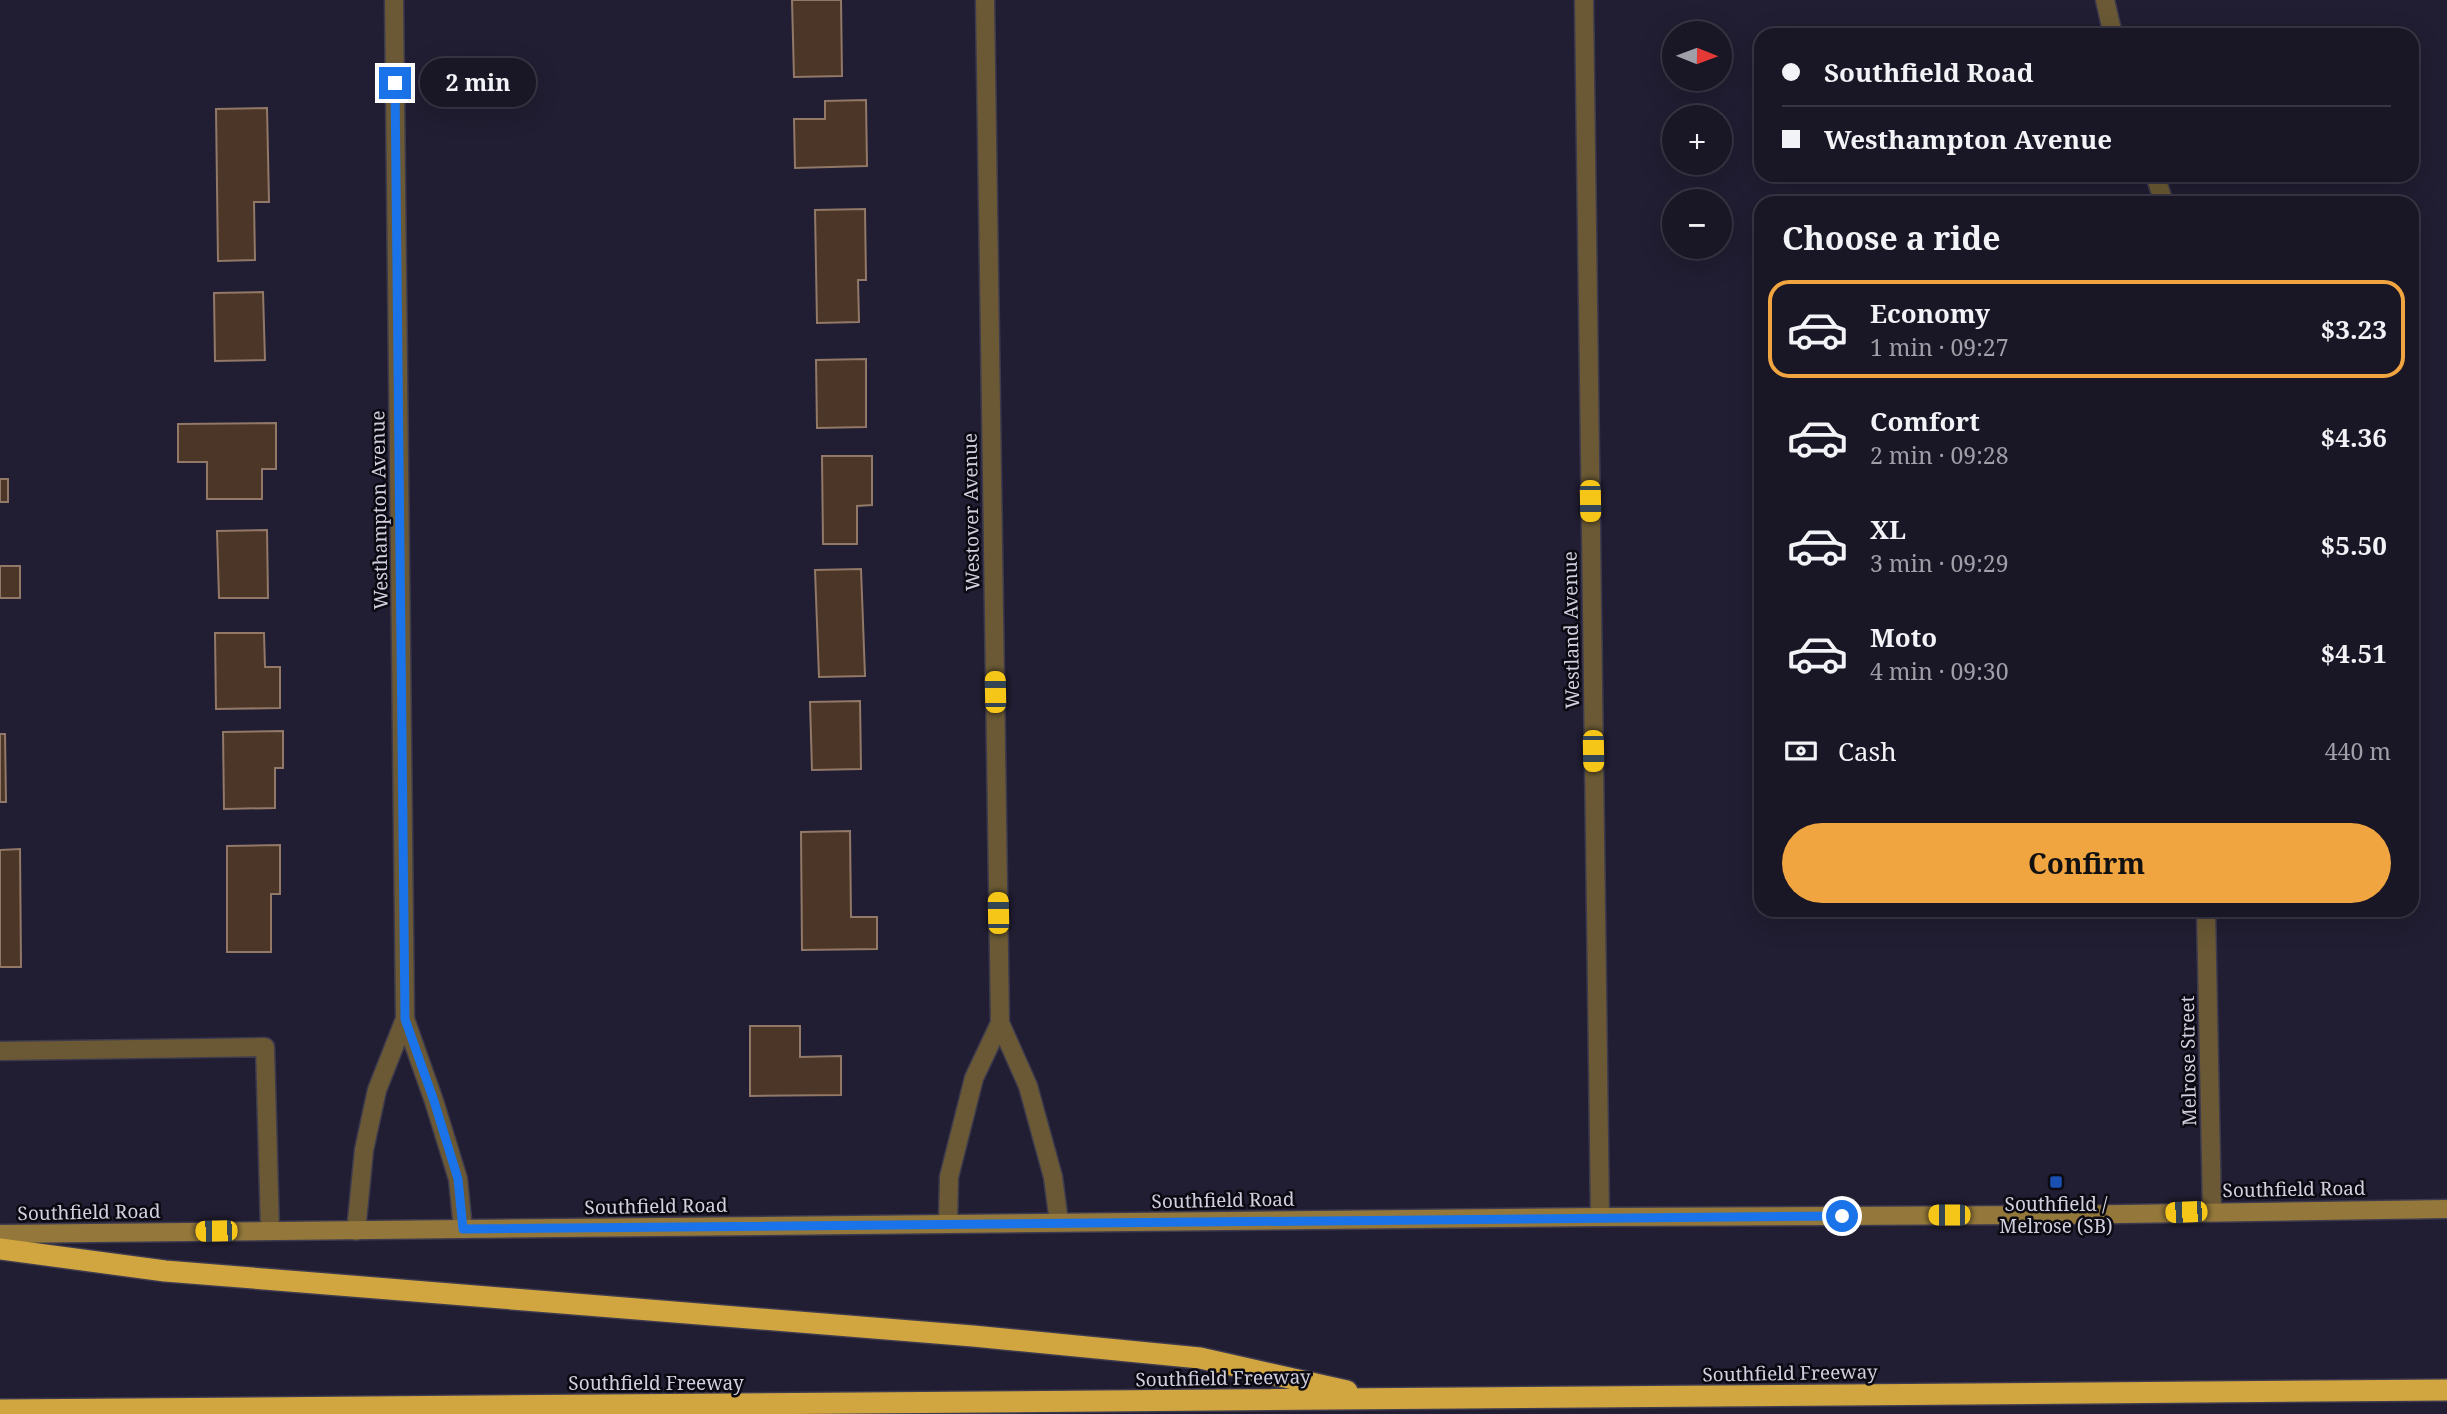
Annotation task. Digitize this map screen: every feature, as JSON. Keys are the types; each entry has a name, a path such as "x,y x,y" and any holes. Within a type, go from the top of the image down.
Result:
{"highway":[{"path":"0,1249 165,1271 973,1336 1200,1358 1383,1399"},
{"name":"Southfield Freeway","path":"0,1410 2447,1390"}],"main road":[{"name":"Southfield Road","path":"0,1234 2447,1209"}],"street":[{"name":"Westhampton Avenue","path":"394,0 405,1019 458,1179 463,1229"},
{"name":"Westover Avenue","path":"985,0 1000,1023 1028,1086 1053,1177 1059,1222"},
{"name":"Westland Avenue","path":"1584,0 1600,1217"},
{"path":"2105,0 2111,28"},
{"name":"Melrose Street","path":"2206,917 2212,1211"},
{"name":"Westhampton Avenue","path":"356,1231 364,1150 374,1102 405,1019"},
{"name":"Westover Avenue","path":"948,1223 950,1177 974,1078 1000,1023"},
{"path":"0,1051 265,1047 270,1230"}],"building":[{"path":"792,0 841,0 842,76 794,77"},
{"path":"866,100 867,166 795,168 794,119 825,119 825,101"},
{"path":"267,108 269,202 254,202 255,260 218,261 216,109"},
{"path":"865,209 866,280 858,280 859,322 817,323 815,210"},
{"path":"263,292 265,360 215,361 214,293"},
{"path":"866,359 866,427 817,428 816,360"},
{"path":"276,423 276,469 262,469 262,499 207,499 207,462 178,462 178,424"},
{"path":"822,456 872,456 872,505 857,506 857,544 823,544"},
{"path":"0,479 8,479 8,502 0,502"},
{"path":"267,530 268,598 219,598 217,531"},
{"path":"0,566 20,566 20,598 0,598"},
{"path":"861,569 865,676 819,677 815,570"},
{"path":"215,633 264,633 265,667 280,667 280,708 216,709"},
{"path":"860,701 861,769 812,770 810,702"},
{"path":"283,731 283,768 275,768 275,808 224,809 223,732"},
{"path":"0,734 5,734 6,802 0,802"},
{"path":"850,831 851,917 877,917 877,949 802,950 801,832"},
{"path":"280,845 280,894 271,894 271,952 227,952 227,846"},
{"path":"20,849 21,967 0,967 0,850"},
{"path":"750,1026 800,1026 800,1057 841,1056 841,1095 750,1096"}],"place":[{"name":"Southfield / Melrose (SB)","path":"2056,1182"}],"route":[{"path":"395,83 405,1019 458,1179 463,1229 1842,1216"}]}
